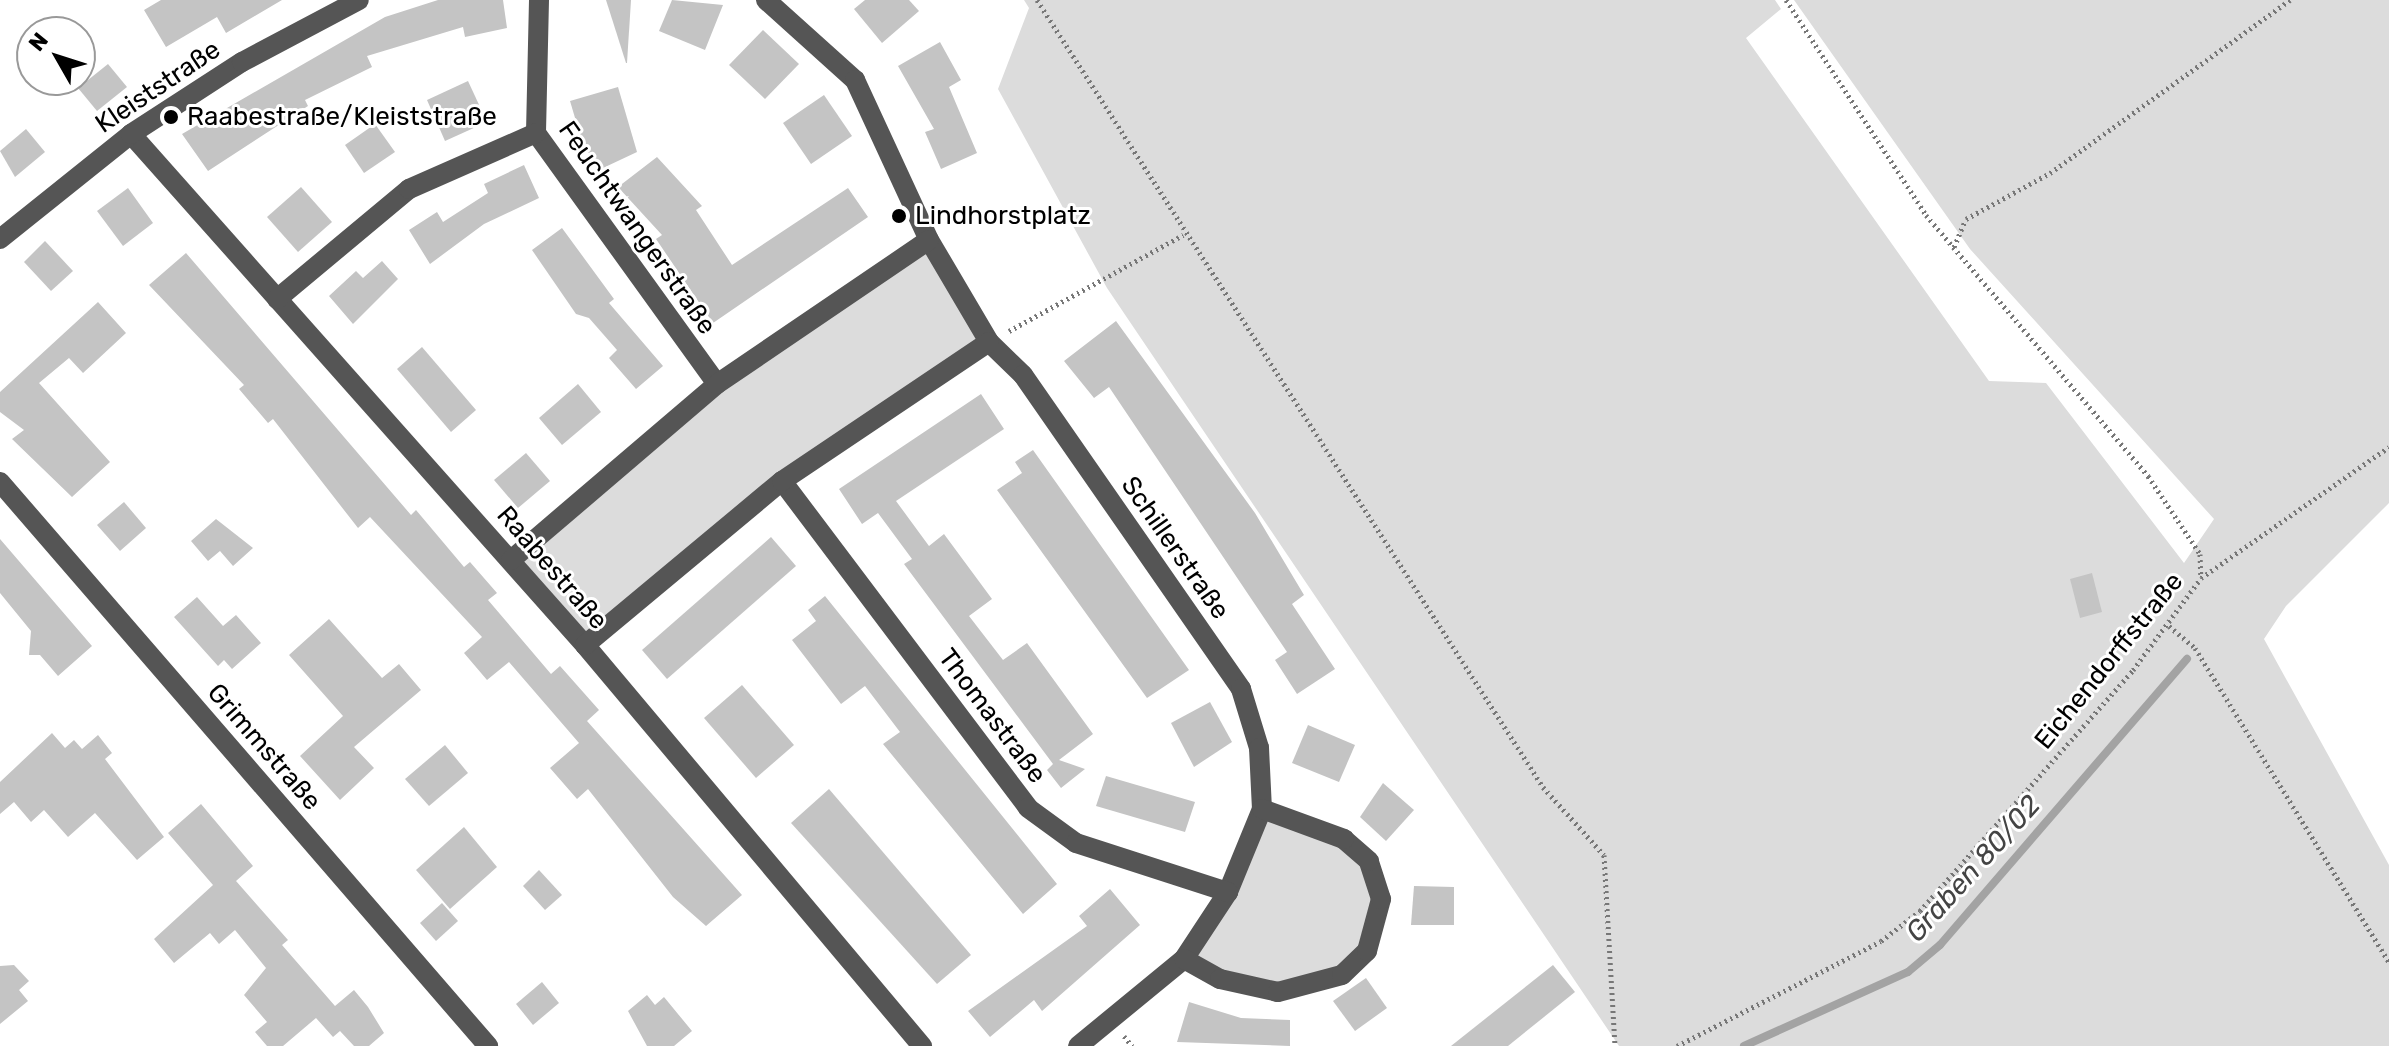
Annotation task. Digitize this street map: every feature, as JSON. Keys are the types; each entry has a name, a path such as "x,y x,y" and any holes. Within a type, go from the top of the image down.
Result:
{"street":[{"name":"Kleiststraße","path":"0,239 131,134 242,62 359,0"},
{"name":"Feuchtwangerstraße","path":"539,0 536,133 717,384"},
{"path":"585,645 782,481 989,342 929,240 855,80 766,0"},
{"path":"277,299 409,189 536,133"},
{"name":"Raabestraße","path":"131,134 585,645 922,1046"},
{"path":"511,560 717,384 929,240"},
{"name":"Schillerstraße","path":"989,342 1023,375 1241,689 1259,748 1262,809 1228,892 1184,959 1078,1046"},
{"name":"Thomastraße","path":"782,481 1028,808 1076,843 1228,892"},
{"name":"Grimmstraße","path":"0,482 488,1046"},
{"path":"1184,959 1220,979 1278,992 1342,975 1367,951 1381,899 1369,861 1344,839 1262,809"}],"path":[{"path":"1037,0 1183,235 1543,787 1604,855 1615,1046"},
{"path":"1786,0 1954,247 2130,452 2200,554 2201,578"},
{"path":"1954,247 1966,219 2050,173 2290,0"},
{"path":"989,342 1183,235"},
{"name":"Eichendorffstraße","path":"1677,1046 1881,941 1920,911 2169,626 2201,578 2389,447"},
{"path":"2169,626 2195,648 2389,962"}],"shaded area":[{"path":"1024,0 1775,0 1781,9 1746,38 1989,381 2046,383 2184,563 2214,519 1970,249 1794,0 2389,0 2389,503 2286,606 2264,639 2389,865 2389,1046 1619,1046 1107,288 998,89 1029,8"},
{"path":"928,244 984,342 586,640 515,560 713,391"},
{"path":"1264,812 1312,827 1366,862 1377,923 1341,973 1279,990 1188,959"}],"building":[{"path":"161,0 282,0 226,33 217,17 166,47 144,10"},
{"path":"438,0 503,0 507,28 465,37 463,27 367,56 372,67 305,100 308,106 208,171 182,134 385,17"},
{"path":"606,0 631,0 627,63 626,63"},
{"path":"672,0 723,5 705,50 659,31"},
{"path":"865,0 909,0 919,11 882,43 854,9"},
{"path":"763,30 799,64 765,99 729,65"},
{"path":"940,42 961,80 949,87 977,153 941,169 925,132 934,129 898,66"},
{"path":"108,64 127,87 97,111 85,96 96,96 96,74"},
{"path":"468,81 487,122 445,141 427,100"},
{"path":"618,87 637,152 603,168 584,148 570,101"},
{"path":"824,95 852,136 811,164 783,123"},
{"path":"375,124 395,152 364,173 345,145"},
{"path":"26,129 45,152 15,177 0,151"},
{"path":"657,157 702,206 696,210 732,265 848,188 868,217 713,323 656,239 662,235 618,187"},
{"path":"524,165 539,198 484,224 430,264 409,230 437,212 443,222 488,193 484,184"},
{"path":"301,187 332,222 298,252 267,217"},
{"path":"128,188 153,223 123,246 97,211"},
{"path":"562,228 614,299 609,303 663,366 636,389 609,358 617,350 589,318 576,314 532,250"},
{"path":"45,241 73,271 51,291 24,262"},
{"path":"186,253 411,515 416,510 464,567 470,562 497,593 488,600 551,674 560,666 599,710 587,721 742,895 706,926 673,897 588,789 577,799 550,768 579,743 509,662 487,680 464,653 482,637 370,517 358,528 273,419 268,423 239,389 244,385 149,285"},
{"path":"382,261 398,279 353,324 329,296 356,271 363,278"},
{"path":"98,302 126,333 83,373 69,358 39,383 110,462 72,497 12,439 24,430 0,412 0,392"},
{"path":"1116,321 1255,513 1304,595 1292,604 1335,669 1297,694 1275,660 1287,652 1109,387 1094,398 1064,361"},
{"path":"422,347 476,410 451,432 397,369"},
{"path":"578,384 601,412 562,445 539,418"},
{"path":"981,394 1004,429 896,501 929,546 944,534 992,599 969,616 1003,660 1027,643 1093,734 1059,760 1085,769 1061,788 1047,770 1053,764 904,564 912,559 878,513 862,524 839,489"},
{"path":"1033,450 1189,670 1147,698 997,490 1022,473 1015,462"},
{"path":"526,453 550,481 518,508 494,480"},
{"path":"124,502 146,528 120,551 97,525"},
{"path":"216,519 253,548 233,566 220,551 208,561 191,541"},
{"path":"771,537 796,566 667,679 642,650"},
{"path":"0,539 92,646 58,676 40,655 29,655 31,631 0,593"},
{"path":"2092,573 2102,612 2080,618 2070,579"},
{"path":"825,596 1057,884 1023,914 883,744 900,732 865,686 841,704 792,640 816,621 808,610"},
{"path":"197,597 223,626 236,615 261,643 232,669 224,660 218,666 174,617"},
{"path":"329,619 382,678 399,664 421,690 354,747 374,768 340,800 300,756 343,716 289,655"},
{"path":"742,685 794,745 756,778 704,718"},
{"path":"1210,702 1232,742 1194,767 1171,723"},
{"path":"1308,725 1355,745 1339,782 1292,763"},
{"path":"52,733 65,748 74,740 82,749 98,735 112,753 105,759 164,837 137,860 95,813 68,837 44,810 31,822 14,802 0,814 0,782"},
{"path":"445,745 468,773 429,806 405,779"},
{"path":"1106,776 1195,802 1185,832 1096,806"},
{"path":"1383,783 1414,810 1386,841 1360,817"},
{"path":"829,789 971,955 937,984 791,823"},
{"path":"201,804 253,866 236,881 288,940 282,945 335,1006 354,990 368,1007 384,1033 369,1046 354,1046 340,1031 333,1037 316,1018 283,1046 267,1046 255,1032 267,1022 244,995 266,968 235,930 219,944 210,933 174,963 154,939 213,885 168,833"},
{"path":"464,827 497,867 450,909 416,870"},
{"path":"539,870 562,895 545,910 523,886"},
{"path":"1414,886 1454,887 1454,925 1411,925"},
{"path":"1110,889 1140,925 1042,1011 1034,1000 990,1037 968,1011 1087,926 1079,916"},
{"path":"442,903 458,921 436,941 420,923"},
{"path":"14,965 29,981 19,990 28,1001 0,1024 0,966"},
{"path":"1553,965 1575,992 1508,1046 1451,1046"},
{"path":"1366,978 1387,1008 1355,1031 1333,1001"},
{"path":"542,982 559,1003 533,1025 516,1004"},
{"path":"647,995 655,1005 664,997 692,1031 674,1046 647,1046 628,1011"},
{"path":"1189,1002 1241,1018 1290,1020 1290,1046 1177,1042"}],"waterway":[{"name":"Graben 80/02","path":"1744,1046 1908,972 1940,945 2187,659"}],"place":[{"name":"Raabestraße/Kleiststraße","path":"171,117"},
{"name":"Lindhorstplatz","path":"899,216"}]}
